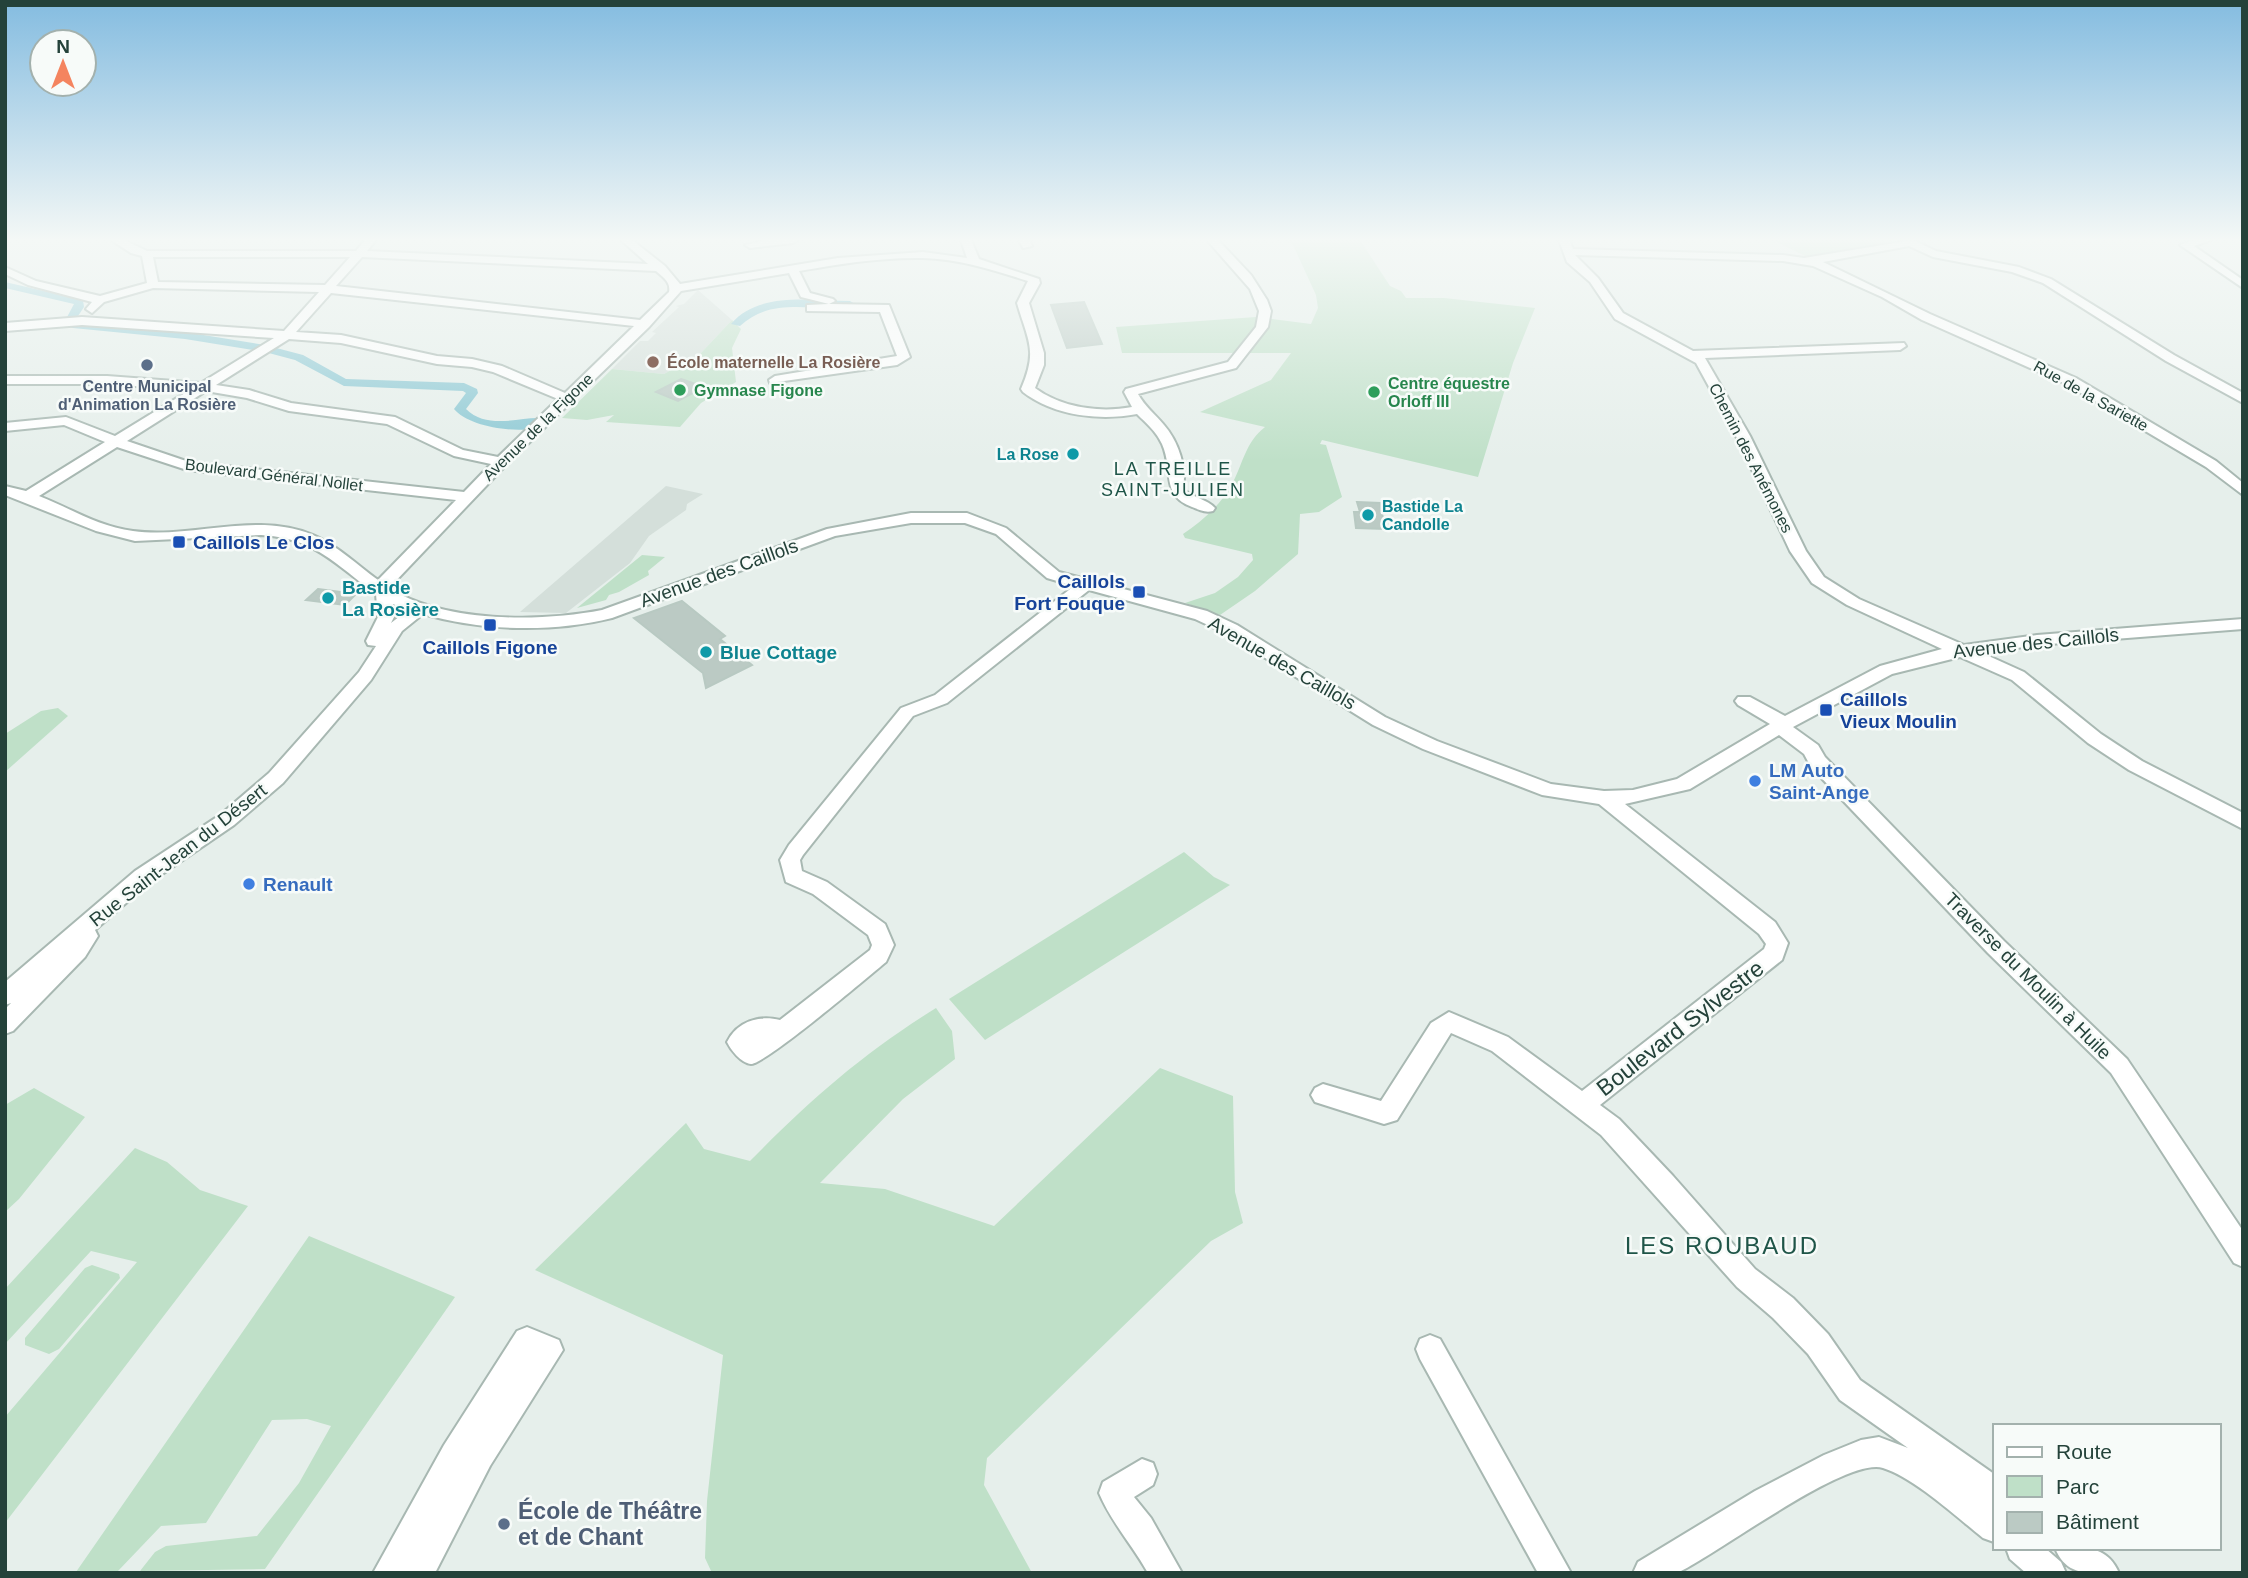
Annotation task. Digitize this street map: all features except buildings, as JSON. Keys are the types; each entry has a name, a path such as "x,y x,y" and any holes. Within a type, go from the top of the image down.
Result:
{"street":[{"path":"75,321 84,314"},
{"path":"27,497 287,335 306,314"},
{"path":"551,314 645,324"},
{"name":"Avenue de la Figone","path":"382,590 501,461 655,314"},
{"path":"775,380 897,361 904,357 887,314"},
{"path":"1026,314 1038,353 1038,365 1028,389 1032,393 1096,413 1138,410"},
{"path":"1208,508 1187,501 1176,489 1178,477 1164,433 1138,410 1131,393 1232,365 1242,358 1263,327 1265,314"},
{"name":"Chemin des Anémones","path":"1617,314 1701,361 1743,436 1798,551 1818,580 1853,603 1962,650 2034,686 2076,725 2121,755 2243,822"},
{"name":"Rue de la Sariette","path":"1921,314 2071,381 2211,464 2243,491"},
{"path":"2099,314 2243,399"},
{"path":"5,327 75,321 341,339 424,358 472,363 497,369 566,398"},
{"path":"1693,355 1900,346"},
{"path":"5,380 107,380 203,387 248,394 289,407 390,420 459,453 501,461"},
{"name":"Boulevard Général Nollet","path":"5,427 66,421 187,466 466,497"},
{"name":"Avenue des Caillols","path":"5,490 27,497 97,529 114,533 179,537 269,531 302,535 382,590 420,608 440,613 532,623 591,618 832,533 863,525 933,516 967,518 993,526 1053,575 1201,615 1231,629 1379,721 1442,750 1549,790 1604,798 1646,794 1683,784 1782,725 1886,670 1962,650 2038,640 2243,624"},
{"path":"783,1031 878,956 883,945 877,930 820,888 793,876 790,860 907,712 941,699 1085,585"},
{"name":"Rue Saint-Jean du Désert","path":"5,996 160,852 237,799 287,749 352,676 382,629 386,617 382,590"},
{"name":"Rue Saint-Jean du Désert","path":"5,982 142,877 226,820 276,778 365,676 396,628 420,608"},
{"name":"Traverse du Moulin à Huile","path":"1744,701 1782,725 1811,750 1818,762 1996,947 2119,1066 2243,1254"},
{"name":"Boulevard Sylvestre","path":"1604,798 1767,928 1777,943 1774,954 1582,1105 1610,1127 1746,1278 1783,1308 1818,1344 1850,1390 1993,1491"},
{"path":"5,1024 77,951 92,914"},
{"path":"1323,1095 1388,1112 1439,1030 1449,1022 1500,1044 1582,1105"},
{"path":"389,1573 454,1455 527,1341 549,1350 480,1456 418,1573"},
{"path":"1430,1349 1555,1573"},
{"path":"1649,1573 1816,1473 1868,1451 1881,1452 1896,1459 1959,1500 1993,1526"},
{"path":"1142,1474 1114,1493 1126,1515 1140,1528 1166,1573"},
{"path":"2023,1550 2050,1573"},
{"path":"2073,1550 2103,1573"}],"shaded area":[{"path":"672,314 725,314 732,320 700,354 664,374 612,369 640,341 648,341 656,333 652,332"},
{"path":"666,486 703,494 687,504 686,510 649,536 630,563 566,613 520,612"}],"green space":[{"name":"Centre équestre Orloff III","path":"1316,314 1533,314 1513,363 1478,477 1322,440 1320,444 1326,445 1342,497 1319,512 1300,514 1298,554 1255,591 1220,615 1185,603 1215,593 1238,577 1253,560 1252,554 1185,538 1183,534 1219,503 1235,478 1250,444 1265,427 1200,412 1271,380 1291,353 1122,353 1116,327 1256,317 1311,324"},
{"path":"732,320 741,329 732,348 736,382 701,403 680,427 606,422 614,415 587,420 562,418 612,369 664,374 700,354"},
{"path":"642,555 665,557 648,571 649,575 609,595 606,600 577,608"},
{"path":"58,708 68,716 5,772 5,734 41,711"},
{"path":"1184,852 1214,877 1230,885 985,1040 949,999"},
{"path":"936,1008 952,1031 955,1059 903,1099 820,1183 885,1189 994,1226 1160,1068 1233,1096 1235,1192 1243,1223 1211,1241 987,1458 984,1485 1032,1573 712,1573 705,1558 707,1501 723,1355 535,1270 686,1123 704,1149 750,1161 838,1079 884,1043"},
{"path":"34,1088 85,1117 19,1199 5,1212 5,1105"},
{"path":"135,1148 167,1162 200,1190 248,1206 5,1523 5,1417 137,1262 91,1251 5,1344 5,1289"},
{"path":"309,1236 455,1297 265,1569 140,1571 155,1552 166,1546 257,1536 299,1483 331,1426 307,1419 272,1420 206,1523 161,1526 118,1571 76,1572"},
{"path":"92,1265 119,1274 120,1278 59,1349 49,1354 25,1345 25,1338 85,1268"}],"waterway":[{"path":"75,314 71,319 72,324 77,326 185,336 265,348 299,358 344,382 464,387 471,389 472,393 460,409 476,421 500,425 546,422"},
{"path":"736,324 747,314"}],"place":[{"name":"École maternelle La Rosière","path":"653,362"},
{"name":"Centre Municipal d'Animation La Rosière","path":"147,365"},
{"name":"Gymnase Figone","path":"680,390"},
{"name":"Centre équestre Orloff III","path":"1374,392"},
{"name":"La Rose","path":"1073,454"},
{"name":"Bastide La Candolle","path":"1368,515"},
{"name":"Caillols Le Clos","path":"179,542"},
{"name":"Caillols Fort Fouque","path":"1139,592"},
{"name":"Bastide La Rosière","path":"328,598"},
{"name":"Caillols Figone","path":"490,625"},
{"name":"Blue Cottage","path":"706,652"},
{"name":"Caillols Vieux Moulin","path":"1826,710"},
{"name":"LM Auto Saint-Ange","path":"1755,781"},
{"name":"Renault","path":"249,884"},
{"name":"École de Théâtre et de Chant","path":"504,1524"}],"district":[{"name":"LA TREILLE SAINT-JULIEN","path":"1173,479"},
{"name":"LES ROUBAUD","path":"1722,1245"}]}
